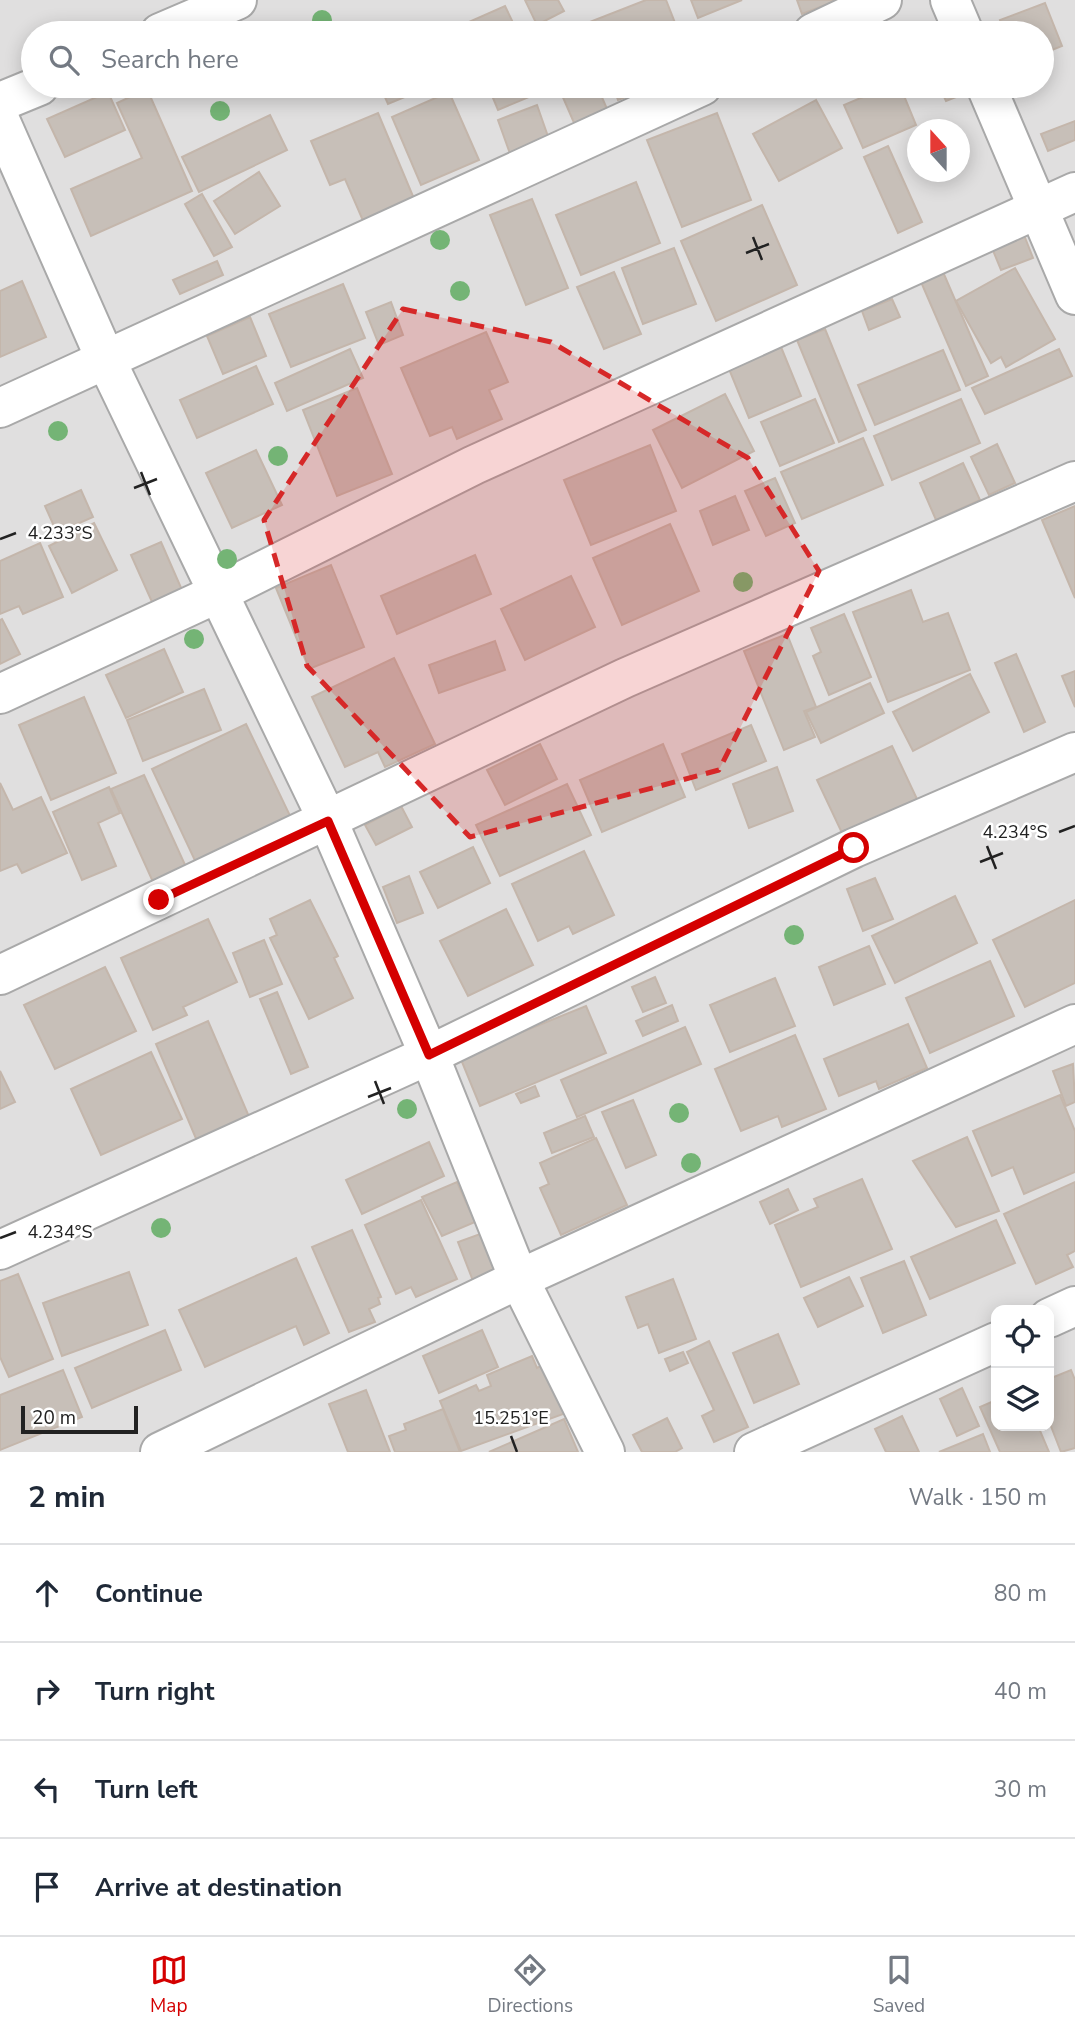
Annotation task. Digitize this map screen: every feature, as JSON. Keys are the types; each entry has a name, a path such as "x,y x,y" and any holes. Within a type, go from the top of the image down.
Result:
{"street":[{"path":"188,21 237,0"},
{"path":"838,21 883,0"},
{"path":"950,0 959,21"},
{"path":"0,103 21,94"},
{"path":"0,408 105,358 569,150 677,98"},
{"path":"991,98 1075,295"},
{"path":"0,120 105,358 216,594 328,821 429,1055 519,1279 605,1452"},
{"path":"0,694 216,594 474,465 1075,192"},
{"path":"0,975 625,678 1075,481"},
{"path":"0,1251 429,1055 854,848 1075,752"},
{"path":"160,1452 519,1279 1075,1024"},
{"path":"1054,1316 1075,1306"},
{"path":"754,1452 991,1344"}],"highlighted area":[{"path":"403,309 551,342 748,458 819,571 719,770 470,837 307,666 264,520"}],"shaded area":[{"path":"0,0 1075,0 1075,1452 0,1452"}],"building":[{"path":"525,0 558,0 564,11 545,21 535,21"},
{"path":"646,0 666,0 674,21 592,21"},
{"path":"691,0 742,0 698,18"},
{"path":"797,0 838,0 802,14"},
{"path":"1045,3 1052,21 1000,21"},
{"path":"505,6 512,21 471,21"},
{"path":"1054,26 1062,46 1054,49"},
{"path":"94,98 111,98 125,130 65,157 47,119"},
{"path":"128,98 151,98 192,191 91,236 71,189 142,158 117,103"},
{"path":"385,98 402,98 388,104"},
{"path":"435,98 452,98 479,160 421,185 392,117"},
{"path":"493,98 526,98 498,110"},
{"path":"563,98 602,98 611,118 578,132"},
{"path":"861,98 905,98 914,119 907,119 907,129 863,148 844,105"},
{"path":"816,100 842,148 779,181 753,134"},
{"path":"537,105 552,148 513,162 498,120"},
{"path":"378,113 415,201 364,223 345,179 330,185 311,141"},
{"path":"717,113 751,200 682,227 647,140"},
{"path":"270,115 287,150 199,192 182,157"},
{"path":"1075,121 1075,140 1048,151 1041,134"},
{"path":"888,146 922,222 898,233 864,157"},
{"path":"259,172 280,206 235,234 214,201"},
{"path":"636,182 660,243 581,275 556,215"},
{"path":"202,194 232,247 214,256 185,204"},
{"path":"532,199 568,288 526,305 490,215"},
{"path":"762,205 797,285 716,321 681,241"},
{"path":"1024,235 1033,258 1001,270 992,248"},
{"path":"674,248 696,304 643,324 622,268"},
{"path":"217,261 223,275 180,294 173,280"},
{"path":"1015,268 1055,339 1006,367 1001,357 991,363 956,301"},
{"path":"614,272 641,334 604,349 577,287"},
{"path":"943,272 988,376 966,386 921,282"},
{"path":"22,281 46,337 0,357 0,291"},
{"path":"343,284 365,338 291,367 269,314"},
{"path":"892,299 900,317 869,330 862,311"},
{"path":"391,302 403,335 379,345 366,312"},
{"path":"250,317 266,356 223,374 207,336"},
{"path":"825,329 866,430 839,442 797,340"},
{"path":"486,332 508,382 489,390 502,419 457,439 452,427 430,436 401,368"},
{"path":"781,347 801,396 749,418 729,369"},
{"path":"350,349 363,378 287,411 275,383"},
{"path":"1059,349 1072,376 985,414 972,388"},
{"path":"943,350 960,390 875,425 858,385"},
{"path":"256,366 273,404 197,438 180,400"},
{"path":"357,388 392,474 337,496 303,410"},
{"path":"725,394 754,451 682,488 653,430"},
{"path":"815,399 834,443 780,466 761,422"},
{"path":"961,399 980,443 892,480 874,436"},
{"path":"863,438 883,485 802,519 781,472"},
{"path":"997,444 1015,483 989,495 971,457"},
{"path":"650,445 676,511 591,545 564,480"},
{"path":"256,450 282,505 232,528 206,473"},
{"path":"963,463 980,500 936,520 920,483"},
{"path":"775,478 795,523 766,536 745,491"},
{"path":"81,490 93,517 57,533 45,506"},
{"path":"735,496 749,530 713,545 700,511"},
{"path":"1075,506 1075,598 1042,520"},
{"path":"94,523 117,570 72,593 49,546"},
{"path":"670,524 699,591 622,625 593,558"},
{"path":"161,542 182,590 152,602 131,555"},
{"path":"40,543 63,597 23,614 19,606 0,614 0,561"},
{"path":"475,555 491,594 397,634 381,596"},
{"path":"331,565 364,647 309,669 276,588"},
{"path":"571,576 595,627 525,660 501,609"},
{"path":"911,590 923,622 948,613 970,670 888,702 853,612"},
{"path":"844,614 871,677 829,695 813,656 821,652 811,628"},
{"path":"2,619 20,654 0,664 0,620"},
{"path":"787,634 816,707 804,711 815,737 784,750 744,651"},
{"path":"495,641 505,670 439,693 429,665"},
{"path":"164,649 183,692 126,718 106,675"},
{"path":"1016,654 1045,722 1024,732 995,663"},
{"path":"394,658 435,744 385,767 378,752 345,767 312,697"},
{"path":"1075,671 1075,707 1062,676"},
{"path":"970,674 989,712 913,751 893,712"},
{"path":"870,683 884,713 821,743 806,712"},
{"path":"204,689 221,730 143,761 127,720"},
{"path":"84,697 116,773 51,800 19,725"},
{"path":"246,724 293,822 198,867 152,769"},
{"path":"751,725 766,761 696,790 682,754"},
{"path":"540,744 557,779 505,805 487,770"},
{"path":"663,744 685,797 602,832 580,780"},
{"path":"892,746 917,799 842,833 817,780"},
{"path":"777,767 793,811 749,828 733,784"},
{"path":"144,775 186,867 153,882 111,789"},
{"path":"0,783 13,810 41,797 67,853 22,873 17,864 0,871"},
{"path":"567,784 591,835 500,876 476,825"},
{"path":"109,787 120,813 98,823 116,866 82,880 53,812"},
{"path":"401,806 412,827 376,845 365,825"},
{"path":"473,847 490,883 438,908 420,872"},
{"path":"584,851 614,915 573,934 569,926 538,941 512,884"},
{"path":"409,876 423,913 397,923 383,887"},
{"path":"875,878 893,919 863,931 847,889"},
{"path":"955,896 977,943 895,983 872,936"},
{"path":"310,900 338,956 334,958 353,998 309,1019 270,938 277,935 270,919"},
{"path":"1075,900 1075,983 1025,1007 993,940"},
{"path":"506,909 533,965 468,996 440,941"},
{"path":"208,919 237,982 183,1007 187,1015 153,1030 121,958"},
{"path":"264,940 282,984 250,997 233,953"},
{"path":"869,946 885,984 834,1005 819,967"},
{"path":"990,961 1014,1016 930,1053 906,998"},
{"path":"105,967 136,1031 55,1069 24,1005"},
{"path":"655,977 666,1003 643,1012 632,987"},
{"path":"775,978 795,1026 730,1052 710,1005"},
{"path":"277,992 308,1067 291,1074 260,999"},
{"path":"672,1005 678,1021 643,1036 636,1021"},
{"path":"586,1006 606,1053 480,1106 460,1057"},
{"path":"208,1021 250,1119 197,1141 156,1044"},
{"path":"908,1024 927,1068 879,1089 876,1081 839,1096 824,1059"},
{"path":"685,1027 701,1064 577,1117 561,1080"},
{"path":"795,1035 826,1109 782,1127 778,1116 741,1131 715,1069"},
{"path":"151,1052 182,1119 101,1155 71,1089"},
{"path":"1073,1064 1075,1102 1066,1106 1053,1071"},
{"path":"0,1071 15,1102 0,1109"},
{"path":"535,1086 539,1096 521,1103 516,1094"},
{"path":"1060,1095 1075,1131 1075,1172 1024,1194 1013,1167 992,1176 973,1131"},
{"path":"633,1100 656,1155 626,1168 602,1112"},
{"path":"585,1116 594,1137 552,1153 544,1133"},
{"path":"967,1137 999,1211 956,1227 913,1161"},
{"path":"596,1138 627,1205 561,1235 540,1188 549,1184 540,1163"},
{"path":"429,1142 444,1176 362,1214 346,1180"},
{"path":"862,1179 892,1249 801,1287 775,1225 818,1207 814,1199"},
{"path":"457,1182 475,1222 442,1236 422,1197"},
{"path":"1075,1182 1075,1251 1067,1255 1073,1267 1036,1284 1004,1214"},
{"path":"788,1189 798,1210 770,1224 760,1202"},
{"path":"421,1200 457,1279 416,1297 411,1287 396,1294 365,1225"},
{"path":"996,1220 1015,1263 930,1299 911,1257"},
{"path":"352,1230 381,1297 378,1298 380,1304 369,1309 375,1322 349,1332 312,1247"},
{"path":"483,1233 500,1276 475,1286 458,1242"},
{"path":"296,1258 329,1333 304,1345 296,1326 205,1367 179,1310"},
{"path":"904,1261 926,1315 883,1333 861,1278"},
{"path":"129,1272 148,1325 62,1356 43,1303"},
{"path":"18,1274 53,1359 9,1377 0,1357 0,1281"},
{"path":"849,1277 863,1306 818,1327 804,1298"},
{"path":"673,1279 696,1339 659,1353 648,1324 638,1328 626,1297"},
{"path":"165,1330 181,1370 92,1408 75,1368"},
{"path":"482,1330 498,1367 439,1393 423,1356"},
{"path":"778,1334 799,1384 754,1403 733,1353"},
{"path":"709,1341 748,1427 714,1442 702,1416 714,1410 687,1352"},
{"path":"683,1352 688,1363 670,1371 665,1359"},
{"path":"532,1356 537,1368 545,1364 566,1413 461,1451 440,1401 476,1385 479,1391 491,1386 487,1375"},
{"path":"63,1370 82,1417 0,1450 0,1395"},
{"path":"1071,1370 1075,1380 1075,1448 1061,1452 1053,1431 1054,1377"},
{"path":"962,1388 979,1426 957,1436 940,1399"},
{"path":"366,1390 390,1452 348,1452 329,1404"},
{"path":"991,1402 991,1431 1040,1431 1049,1452 1000,1452 980,1407"},
{"path":"443,1409 460,1452 395,1452 389,1436 406,1430 404,1424"},
{"path":"902,1416 919,1452 886,1452 875,1429"},
{"path":"667,1418 682,1448 675,1452 642,1452 633,1435"},
{"path":"564,1419 578,1452 489,1452"},
{"path":"983,1434 990,1452 939,1452"}],"route":[{"path":"159,900 328,821 429,1055 854,848"}]}
